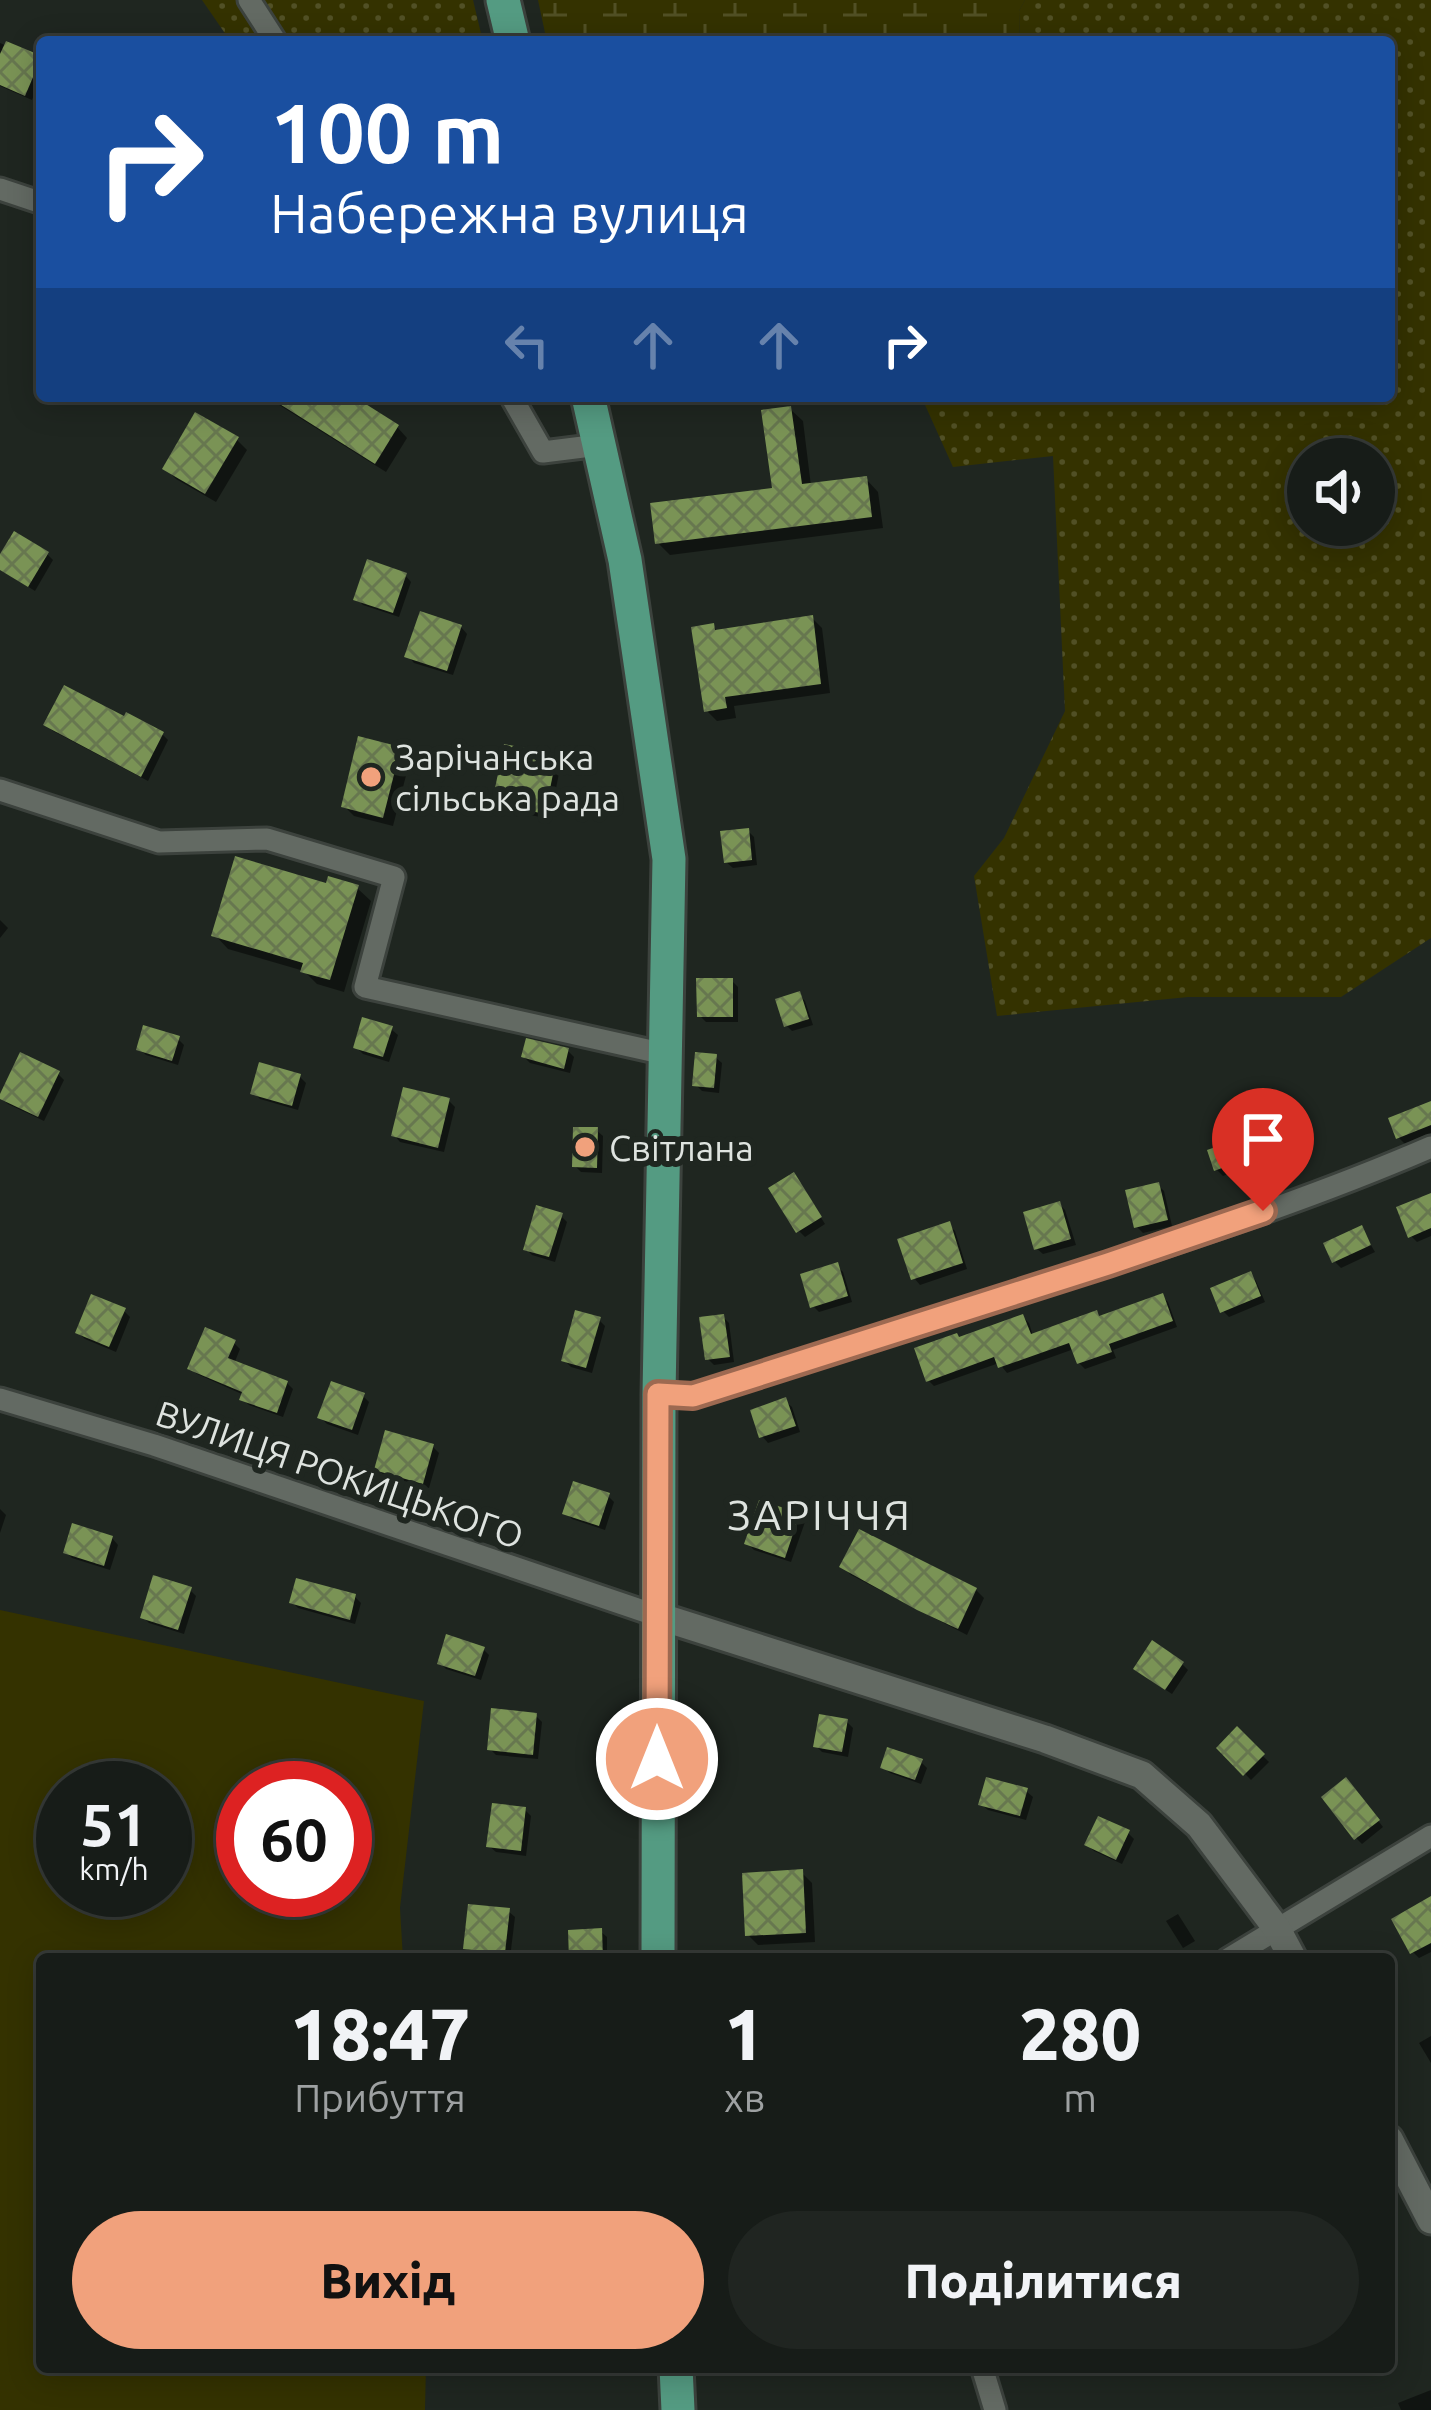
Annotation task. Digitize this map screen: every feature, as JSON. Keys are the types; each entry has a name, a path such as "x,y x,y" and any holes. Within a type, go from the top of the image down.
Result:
{"main road":[{"path":"503,0 512,36"},
{"path":"589,402 625,560 669,859 658,1394 658,1953"},
{"path":"676,2373 678,2410"}],"street":[{"path":"250,0 272,36"},
{"path":"0,189 36,201"},
{"path":"515,402 544,452 599,446"},
{"path":"0,790 159,842 267,839 394,877 365,987 665,1054"},
{"path":"658,1394 693,1396 994,1301 1184,1239 1431,1147"},
{"name":"ВУЛИЦЯ РОКИЦЬКОГО","path":"0,1399 154,1445 658,1616"},
{"path":"658,1616 1045,1738 1142,1775 1199,1825 1290,1953"},
{"path":"1238,1953 1431,1836"},
{"path":"1395,2151 1431,2220"},
{"path":"984,2373 994,2410"}],"green space":[{"path":"202,0 473,0 482,36 227,36"},
{"path":"538,0 1025,0 1019,11 1020,36 546,36"},
{"path":"1025,0 1431,0 1431,938 1341,997 1188,997 997,1016 974,876 1004,838 1065,711 1053,456 953,467 924,402 1395,402 1395,36 1020,36 1019,11"},
{"path":"0,1610 424,1701 400,1908 403,1953 36,1953 36,2373 426,2373 425,2410 0,2410"}],"building":[{"path":"6,41 36,54 36,70 25,96 0,85 0,54"},
{"path":"277,402 363,402 399,425 375,464"},
{"path":"791,406 802,484 867,476 872,517 655,544 650,503 772,488 761,410"},
{"path":"195,412 239,437 205,494 162,469"},
{"path":"14,531 49,552 28,587 0,570 0,554"},
{"path":"367,559 407,573 393,613 353,600"},
{"path":"420,611 462,625 447,671 404,657"},
{"path":"813,615 821,684 725,697 727,708 704,712 691,627 714,623 715,630"},
{"path":"64,685 164,732 141,777 43,725"},
{"name":"Зарічанська сільська рада","path":"358,736 401,747 383,818 341,807"},
{"path":"504,744 557,754 545,814 492,803"},
{"path":"749,828 752,860 724,863 720,831"},
{"path":"235,856 326,883 328,876 359,885 330,980 300,972 303,963 211,936"},
{"path":"696,978 733,978 733,1017 697,1017"},
{"path":"800,991 809,1019 784,1027 775,999"},
{"path":"362,1017 393,1026 383,1057 353,1048"},
{"path":"143,1025 180,1036 172,1061 136,1050"},
{"path":"526,1038 569,1048 564,1069 521,1057"},
{"path":"20,1052 60,1071 38,1117 0,1099"},
{"path":"695,1052 717,1054 714,1088 692,1086"},
{"path":"259,1062 301,1074 292,1106 250,1094"},
{"path":"403,1087 450,1098 438,1148 391,1136"},
{"path":"1431,1101 1431,1125 1396,1139 1388,1118"},
{"name":"Світлана","path":"573,1127 598,1127 597,1168 572,1167"},
{"path":"1250,1135 1257,1155 1214,1171 1207,1150"},
{"path":"794,1172 822,1217 796,1233 768,1188"},
{"path":"1159,1182 1168,1220 1134,1228 1125,1190"},
{"path":"1431,1193 1431,1228 1408,1238 1396,1207"},
{"path":"1060,1201 1071,1239 1034,1250 1023,1212"},
{"path":"536,1205 563,1213 549,1257 523,1250"},
{"path":"950,1221 963,1263 911,1280 897,1239"},
{"path":"1362,1225 1371,1245 1332,1263 1323,1243"},
{"path":"838,1262 848,1296 810,1308 800,1274"},
{"path":"1251,1271 1261,1296 1220,1313 1210,1288"},
{"path":"1163,1293 1173,1321 1109,1344 1112,1352 1077,1364 1069,1343 998,1368 994,1357 926,1382 914,1348 1023,1314 1031,1334"},
{"path":"91,1294 126,1308 109,1347 75,1333"},
{"path":"575,1310 601,1317 586,1368 561,1361"},
{"path":"724,1314 730,1357 705,1360 699,1317"},
{"path":"205,1327 236,1340 228,1358 288,1381 277,1413 239,1400 242,1392 187,1369"},
{"path":"331,1381 365,1393 352,1430 317,1418"},
{"path":"786,1397 796,1426 759,1438 750,1410"},
{"path":"385,1430 434,1444 423,1484 374,1470"},
{"path":"573,1481 610,1493 599,1526 562,1514"},
{"path":"759,1500 800,1513 785,1558 744,1544"},
{"path":"72,1523 113,1536 104,1566 63,1553"},
{"path":"859,1529 977,1588 958,1629 839,1567"},
{"path":"153,1575 192,1587 178,1630 140,1618"},
{"path":"296,1578 356,1594 350,1620 289,1603"},
{"path":"446,1634 485,1647 475,1676 437,1664"},
{"path":"1152,1640 1184,1662 1165,1690 1133,1669"},
{"path":"491,1708 537,1713 533,1755 487,1750"},
{"path":"819,1714 848,1719 842,1752 813,1747"},
{"path":"1237,1726 1265,1754 1243,1776 1216,1748"},
{"path":"887,1747 923,1759 915,1780 880,1768"},
{"path":"986,1777 1028,1788 1020,1816 978,1805"},
{"path":"1346,1777 1380,1820 1354,1840 1321,1797"},
{"path":"492,1803 526,1807 521,1851 486,1847"},
{"path":"1098,1816 1130,1830 1116,1860 1084,1845"},
{"path":"803,1869 806,1933 745,1936 742,1873"},
{"path":"1431,1896 1431,1943 1410,1954 1391,1919"},
{"path":"468,1904 510,1908 505,1953 463,1949"},
{"path":"602,1928 603,1953 569,1953 568,1930"}],"place":[{"name":"Зарічанська сільська рада","path":"371,777"},
{"name":"Світлана","path":"585,1147"}],"district":[{"name":"ЗАРІЧЧЯ","path":"820,1514"}],"route":[{"path":"657,1759 658,1394 693,1396 1263,1211"}]}
